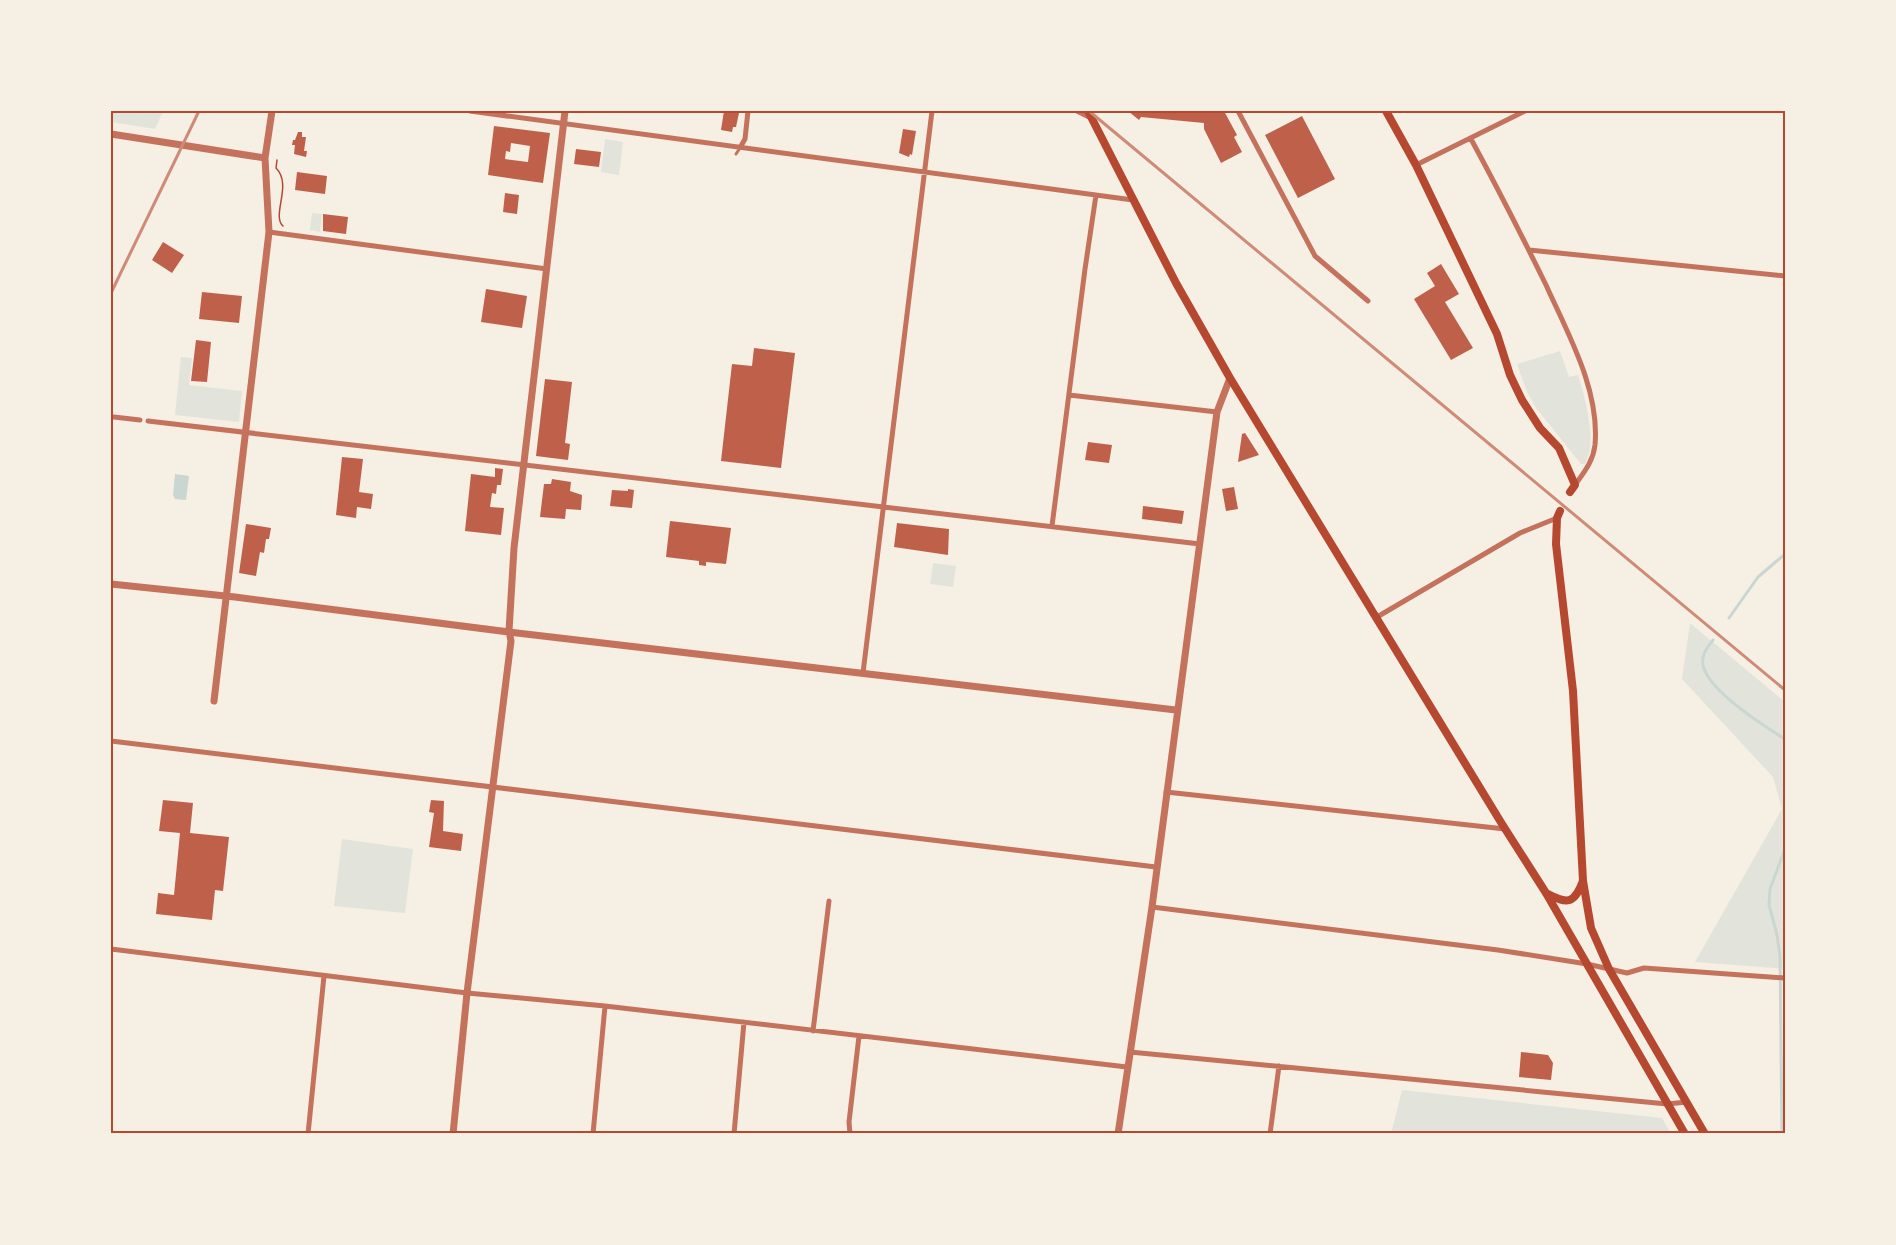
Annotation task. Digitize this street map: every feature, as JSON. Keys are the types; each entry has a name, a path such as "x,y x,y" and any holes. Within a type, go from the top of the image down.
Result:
{"main road":[{"path":"1386,111 1416,165 1497,334 1510,375 1522,400 1540,429 1559,448 1572,489"},
{"path":"1090,114 1132,200 1230,378 1546,893 1685,1134"},
{"path":"1559,514 1556,544 1573,691 1583,881 1591,928 1609,969 1705,1134"},
{"path":"1546,893 1561,901 1568,901 1578,894 1583,881"}],"street":[{"path":"214,701 269,232 265,158 272,111"},
{"path":"470,111 1132,200"},
{"path":"453,1134 467,993 510,641 514,548 565,111"},
{"path":"741,147 745,139 748,111"},
{"path":"863,673 932,111"},
{"path":"1077,111 1090,114"},
{"path":"1238,111 1315,256 1368,301"},
{"path":"1416,165 1525,111"},
{"path":"111,134 265,158"},
{"path":"1471,139 1529,250 1576,350 1593,412 1595,444 1592,461 1572,489"},
{"path":"1052,526 1096,195"},
{"path":"269,232 547,269"},
{"path":"1529,250 1785,276"},
{"path":"1118,1134 1152,907 1176,710 1217,412 1230,378"},
{"path":"1069,395 1217,412"},
{"path":"114,417 140,420"},
{"path":"148,421 1200,543"},
{"path":"1377,617 1520,533 1559,514"},
{"path":"111,584 1176,710"},
{"path":"111,741 1156,867"},
{"path":"1166,792 1505,829"},
{"path":"813,1031 830,901"},
{"path":"1152,907 1466,946 1587,964 1627,973 1644,968 1785,978"},
{"path":"111,949 467,993 606,1006 1127,1067"},
{"path":"308,1134 324,976"},
{"path":"593,1134 606,1006"},
{"path":"734,1134 744,1022"},
{"path":"850,1134 849,1122 859,1036"},
{"path":"1130,1052 1667,1104 1687,1102"},
{"path":"1270,1134 1279,1066"}],"lane":[{"path":"736,154 741,147"}],"path":[{"path":"277,160 276,168 281,174 283,189 279,219 285,227"}],"shaded area":[{"path":"111,111 163,111 155,129 111,122"},
{"path":"605,139 623,142 619,175 601,172"},
{"path":"312,213 322,214 320,232 310,230"},
{"path":"1560,351 1569,377 1578,375 1587,407 1590,443 1585,464 1581,464 1536,408 1527,392 1517,364"},
{"path":"181,357 192,358 189,385 242,391 239,422 175,415"},
{"path":"175,474 189,476 186,500 175,499 173,495"},
{"path":"933,563 956,566 953,587 930,584"},
{"path":"1690,623 1785,702 1785,969 1695,962 1782,809 1773,777 1682,679"},
{"path":"342,839 413,849 405,913 334,906"},
{"path":"1402,1090 1662,1118 1671,1134 1391,1134"}],"building":[{"path":"724,111 739,113 736,127 733,127 732,132 721,130"},
{"path":"1128,111 1224,111 1237,135 1234,137 1242,152 1221,163 1204,129 1204,123 1141,117 1139,120"},
{"path":"1302,116 1335,179 1298,198 1265,135"},
{"path":"494,126 550,133 543,183 488,175","holes":["511,143 530,146 528,162 505,159 506,151 510,152"]},
{"path":"903,129 916,131 912,155 910,154 909,157 899,153"},
{"path":"298,132 302,132 302,137 306,137 304,151 307,151 306,157 294,154 295,145 292,145"},
{"path":"576,149 601,152 599,167 574,164"},
{"path":"297,172 327,176 325,194 295,190"},
{"path":"505,193 519,195 517,214 503,212"},
{"path":"323,214 348,217 346,234 323,231"},
{"path":"163,242 184,255 172,273 152,260"},
{"path":"1441,264 1459,294 1445,302 1473,348 1451,360 1414,299 1435,286 1427,273"},
{"path":"486,289 527,296 522,328 481,322"},
{"path":"202,292 242,296 239,323 199,319"},
{"path":"196,340 211,342 207,382 191,381"},
{"path":"754,348 795,353 781,468 721,461 732,364 752,366"},
{"path":"545,379 572,382 565,443 570,444 568,460 536,456"},
{"path":"1245,433 1259,455 1238,462 1242,434"},
{"path":"1088,442 1112,445 1109,463 1085,460"},
{"path":"342,457 363,459 359,492 373,494 371,509 357,507 356,518 336,515"},
{"path":"495,468 503,469 501,485 497,485 496,494 492,493 490,507 504,508 501,535 465,531 471,474 495,477"},
{"path":"552,479 571,482 570,491 582,495 581,510 566,509 565,519 540,517 544,484 551,484"},
{"path":"1234,487 1238,509 1226,511 1222,489"},
{"path":"628,489 634,490 632,508 610,506 612,490 628,491"},
{"path":"1143,506 1184,511 1182,524 1142,519"},
{"path":"670,521 731,528 726,564 706,562 706,566 699,565 699,561 666,557"},
{"path":"897,523 949,529 948,555 894,547"},
{"path":"246,524 271,528 269,539 266,539 264,553 260,552 256,576 239,573"},
{"path":"163,800 193,803 190,833 229,837 223,891 215,890 212,920 156,914 158,893 174,895 180,833 159,831"},
{"path":"431,800 444,801 443,831 463,834 461,851 429,847 434,813 429,812"},
{"path":"1521,1052 1548,1055 1553,1063 1551,1080 1519,1077"}],"waterway":[{"path":"1729,618 1758,577 1785,554"},
{"path":"1713,640 1703,658 1707,675 1715,686 1738,707 1785,739"},
{"path":"1782,1134 1780,956 1769,905 1770,889 1785,849"}],"railway":[{"path":"111,293 199,111"},
{"path":"1089,111 1785,690"}]}
